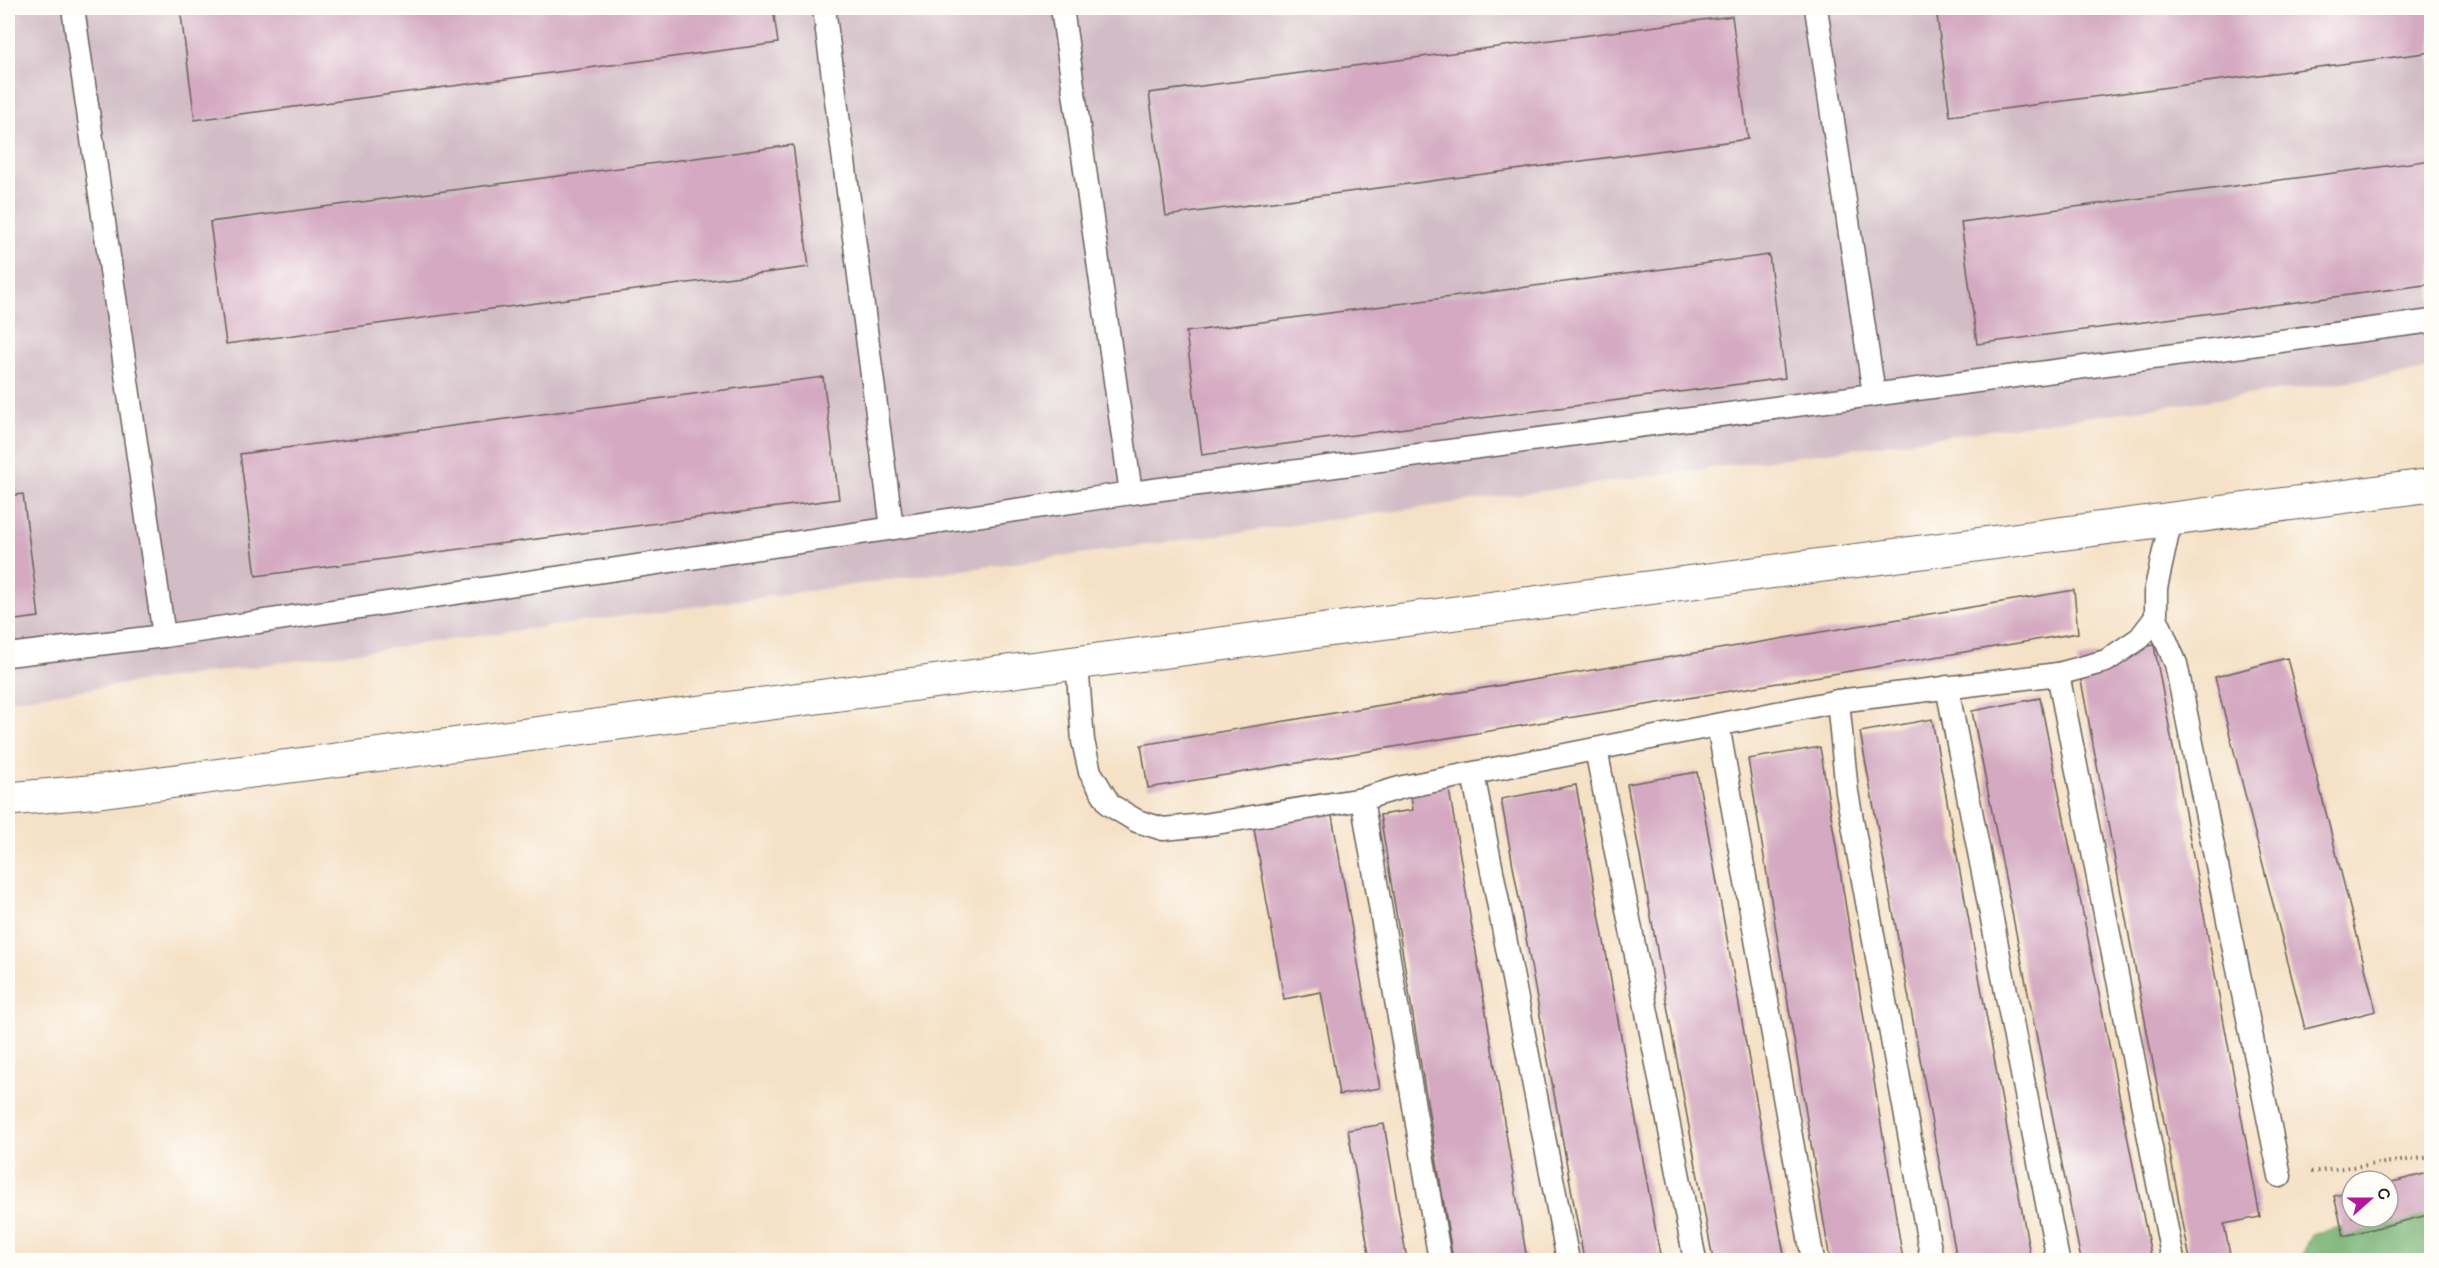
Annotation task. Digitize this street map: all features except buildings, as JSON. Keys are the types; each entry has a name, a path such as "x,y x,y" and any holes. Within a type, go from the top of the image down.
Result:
{"street":[{"path":"8,800 100,791 2432,485"}],"lane":[{"path":"73,8 164,636"},
{"path":"824,8 892,528"},
{"path":"1062,8 1131,493"},
{"path":"1816,8 1874,394"},
{"path":"8,655 164,636 1131,493 2432,321"},
{"path":"2171,519 2156,588 2156,617 2176,664 2280,1176"},
{"path":"1077,662 1083,741 1090,772 1110,805 1137,821 1163,829 1204,825 1362,799 1403,787 1838,701 2058,674 2106,661 2140,638 2156,617"},
{"path":"2058,674 2173,1260"},
{"path":"1947,687 2058,1260"},
{"path":"1838,701 1847,792 1932,1260"},
{"path":"1718,725 1814,1260"},
{"path":"1596,749 1695,1260"},
{"path":"1473,774 1568,1260"},
{"path":"1362,799 1440,1260"}],"path":[{"path":"2280,1176 2432,1157"}],"shaded area":[{"path":"8,8 2431,8 2431,370 8,700"}],"green space":[{"path":"2431,1202 2431,1260 2300,1260 2313,1234 2340,1227 2340,1229 2400,1229 2400,1211"}]}
